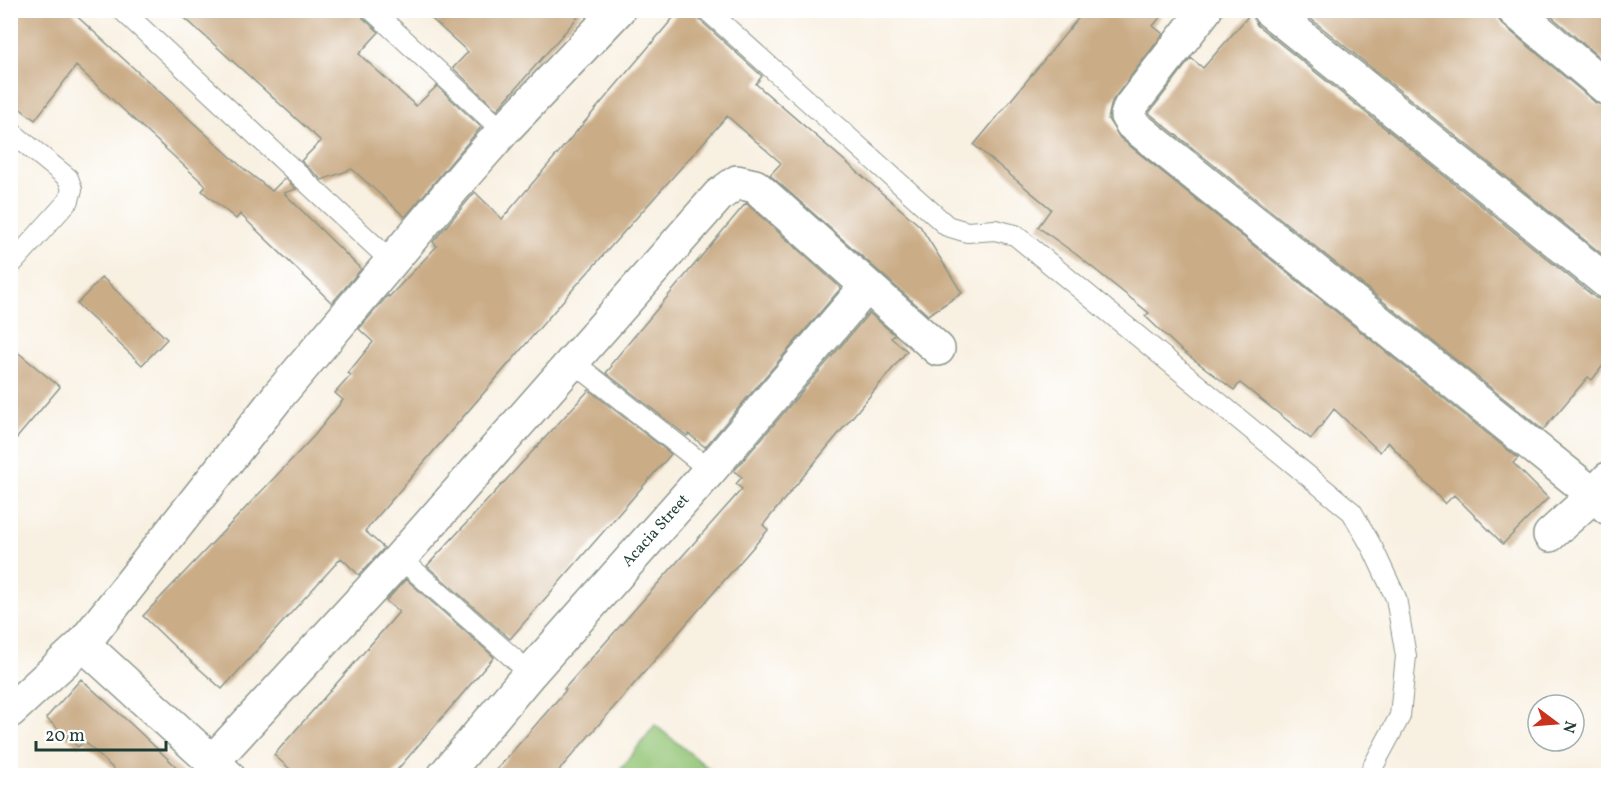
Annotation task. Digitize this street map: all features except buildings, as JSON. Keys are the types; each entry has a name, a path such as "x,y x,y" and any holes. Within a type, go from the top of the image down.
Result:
{"street":[{"path":"10,711 83,644 279,395 503,131 618,10"},
{"path":"1205,10 1130,107 1127,116 1132,124 1604,494 1550,535"},
{"path":"1269,10 1608,283"},
{"path":"1514,10 1608,90"},
{"path":"83,644 220,769 400,558 719,195 737,182 755,186 938,350"},
{"name":"Acacia Street","path":"444,776 530,673 710,470 867,286"}],"lane":[{"path":"122,10 392,262"},
{"path":"372,10 503,131"},
{"path":"707,10 947,226 967,232 995,230 1015,235 1352,512 1373,549 1396,598 1406,656 1400,716 1368,776"},
{"path":"10,132 68,178 72,189 69,200 10,266"},
{"path":"573,363 710,470"},
{"path":"400,558 530,673"}],"green space":[{"path":"655,725 717,775 616,775"}]}
